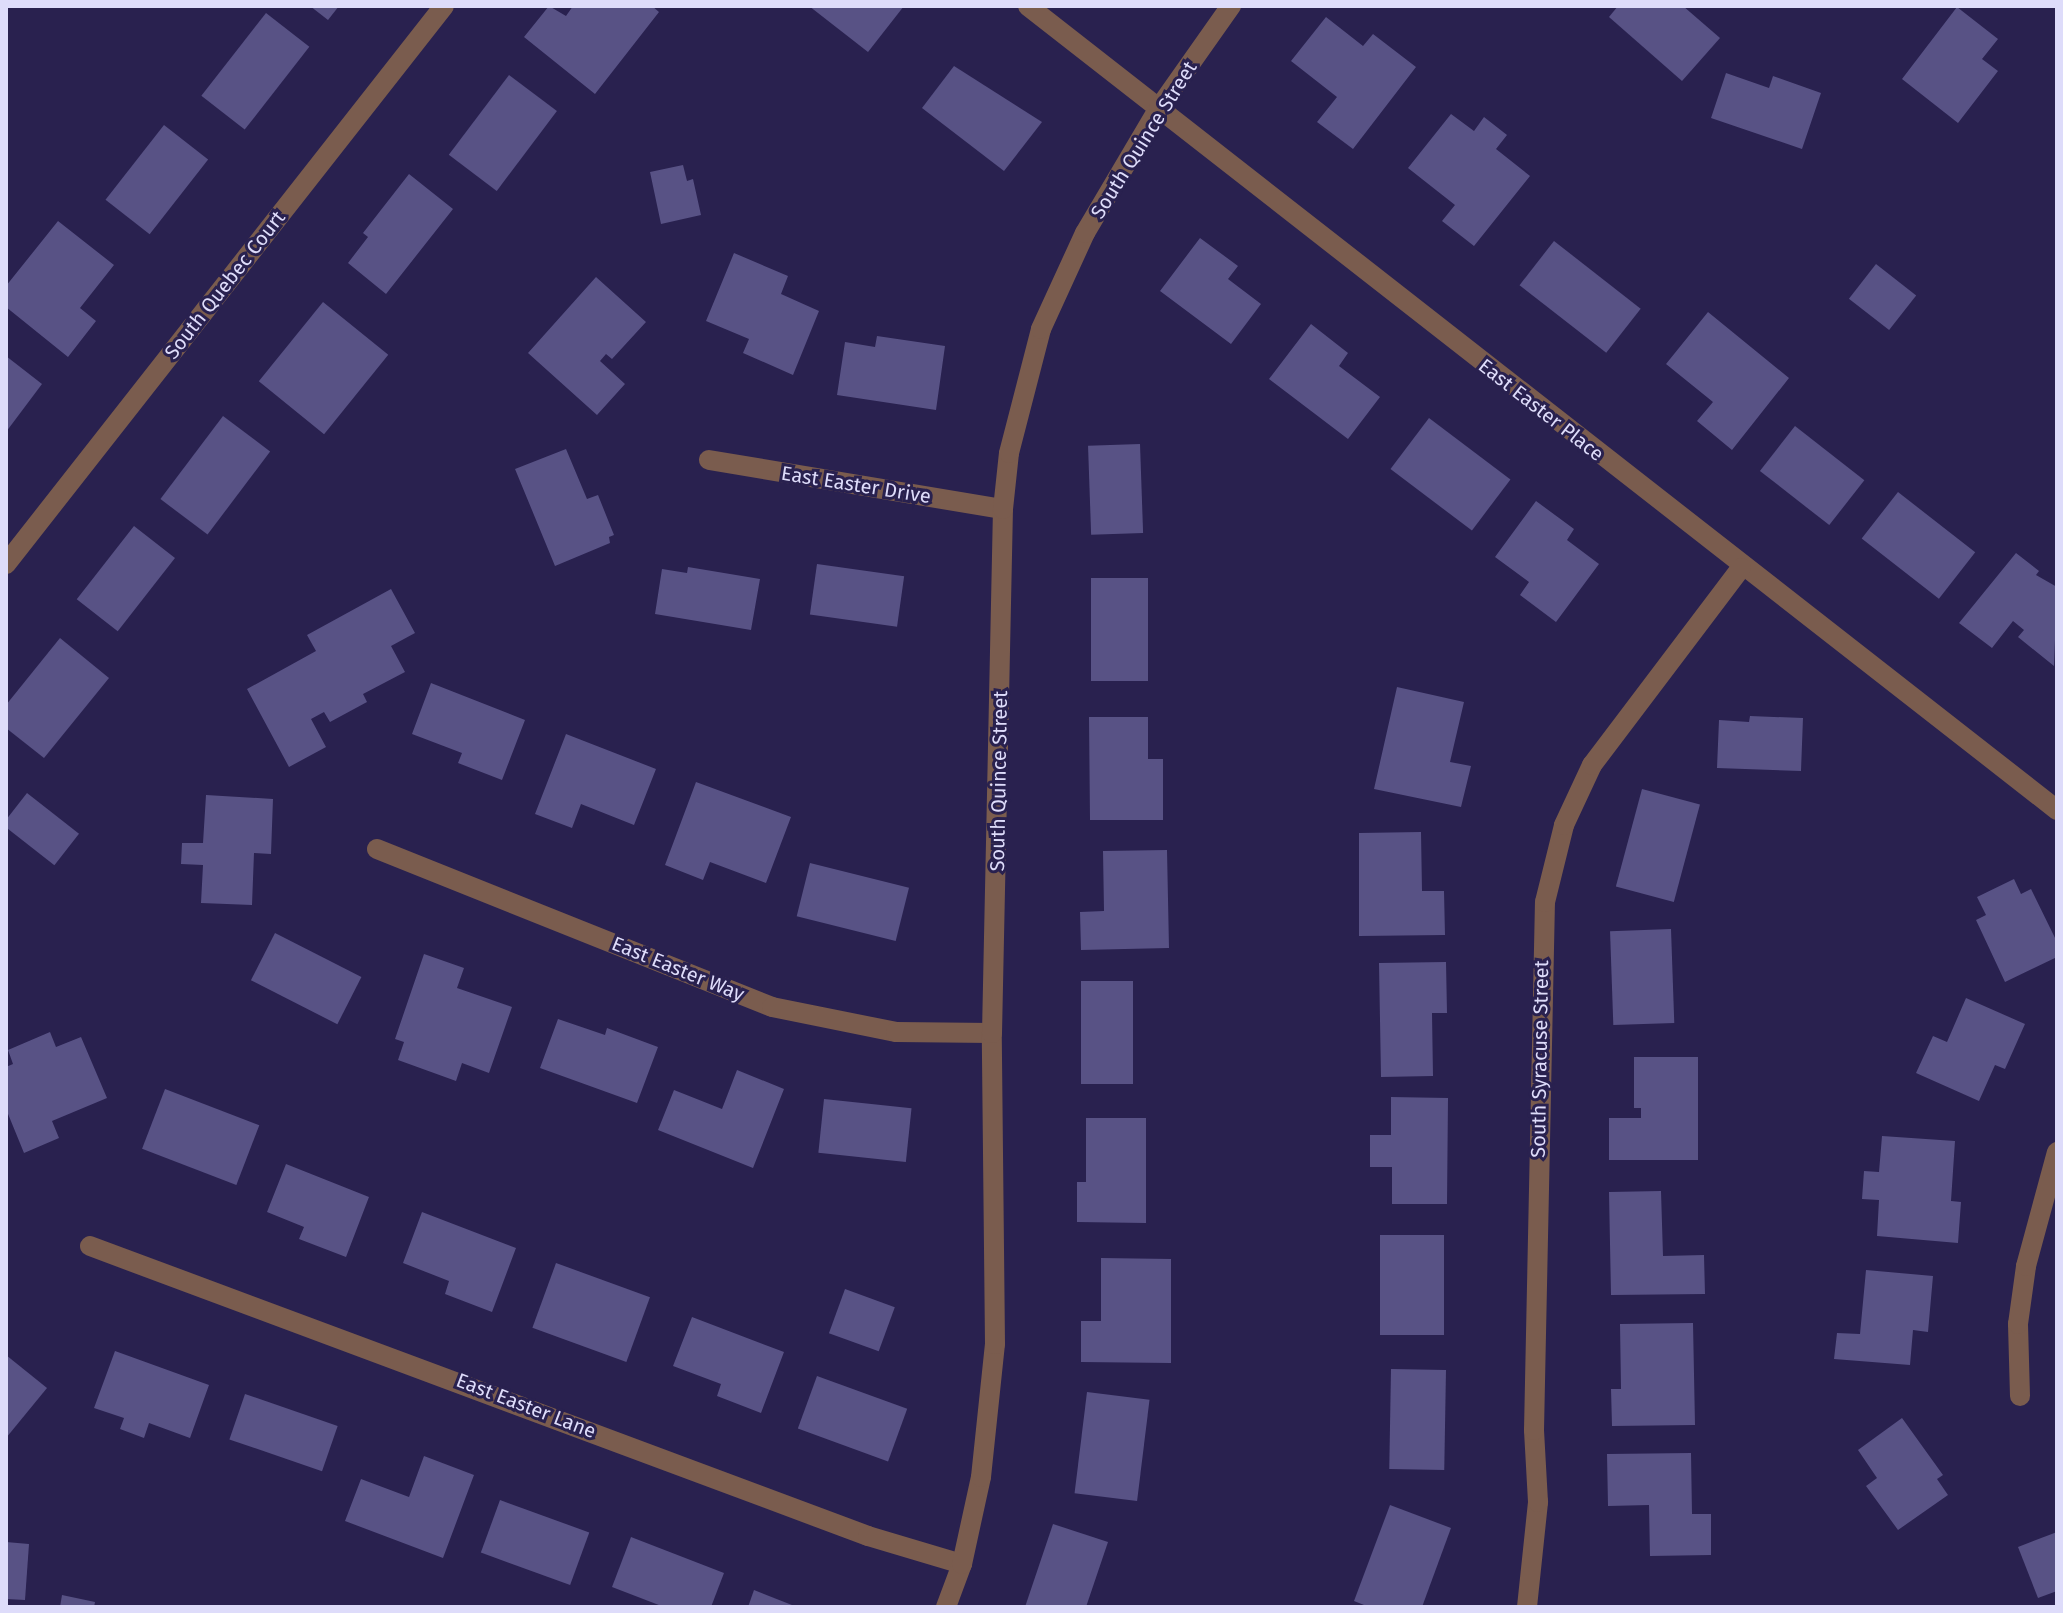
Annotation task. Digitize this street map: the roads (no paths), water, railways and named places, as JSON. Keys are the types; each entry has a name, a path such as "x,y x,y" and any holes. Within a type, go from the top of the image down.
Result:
{"street":[{"name":"South Quebec Court","path":"6,564 444,6"},
{"name":"East Easter Place","path":"1028,6 1741,568 2057,810"},
{"name":"South Quince Street","path":"946,1607 962,1564 981,1477 994,1359 992,1033 1003,509 1009,453 1041,329 1085,233 1159,108 1231,6"},
{"name":"East Easter Drive","path":"709,460 1003,509"},
{"name":"South Syracuse Street","path":"1527,1607 1538,1502 1534,1430 1545,902 1564,825 1592,765 1741,568"},
{"name":"East Easter Way","path":"377,849 772,1007 896,1032 992,1033"},
{"path":"2020,1396 2018,1324 2026,1266 2057,1152"},
{"name":"East Easter Lane","path":"90,1246 868,1536 962,1564"}]}
